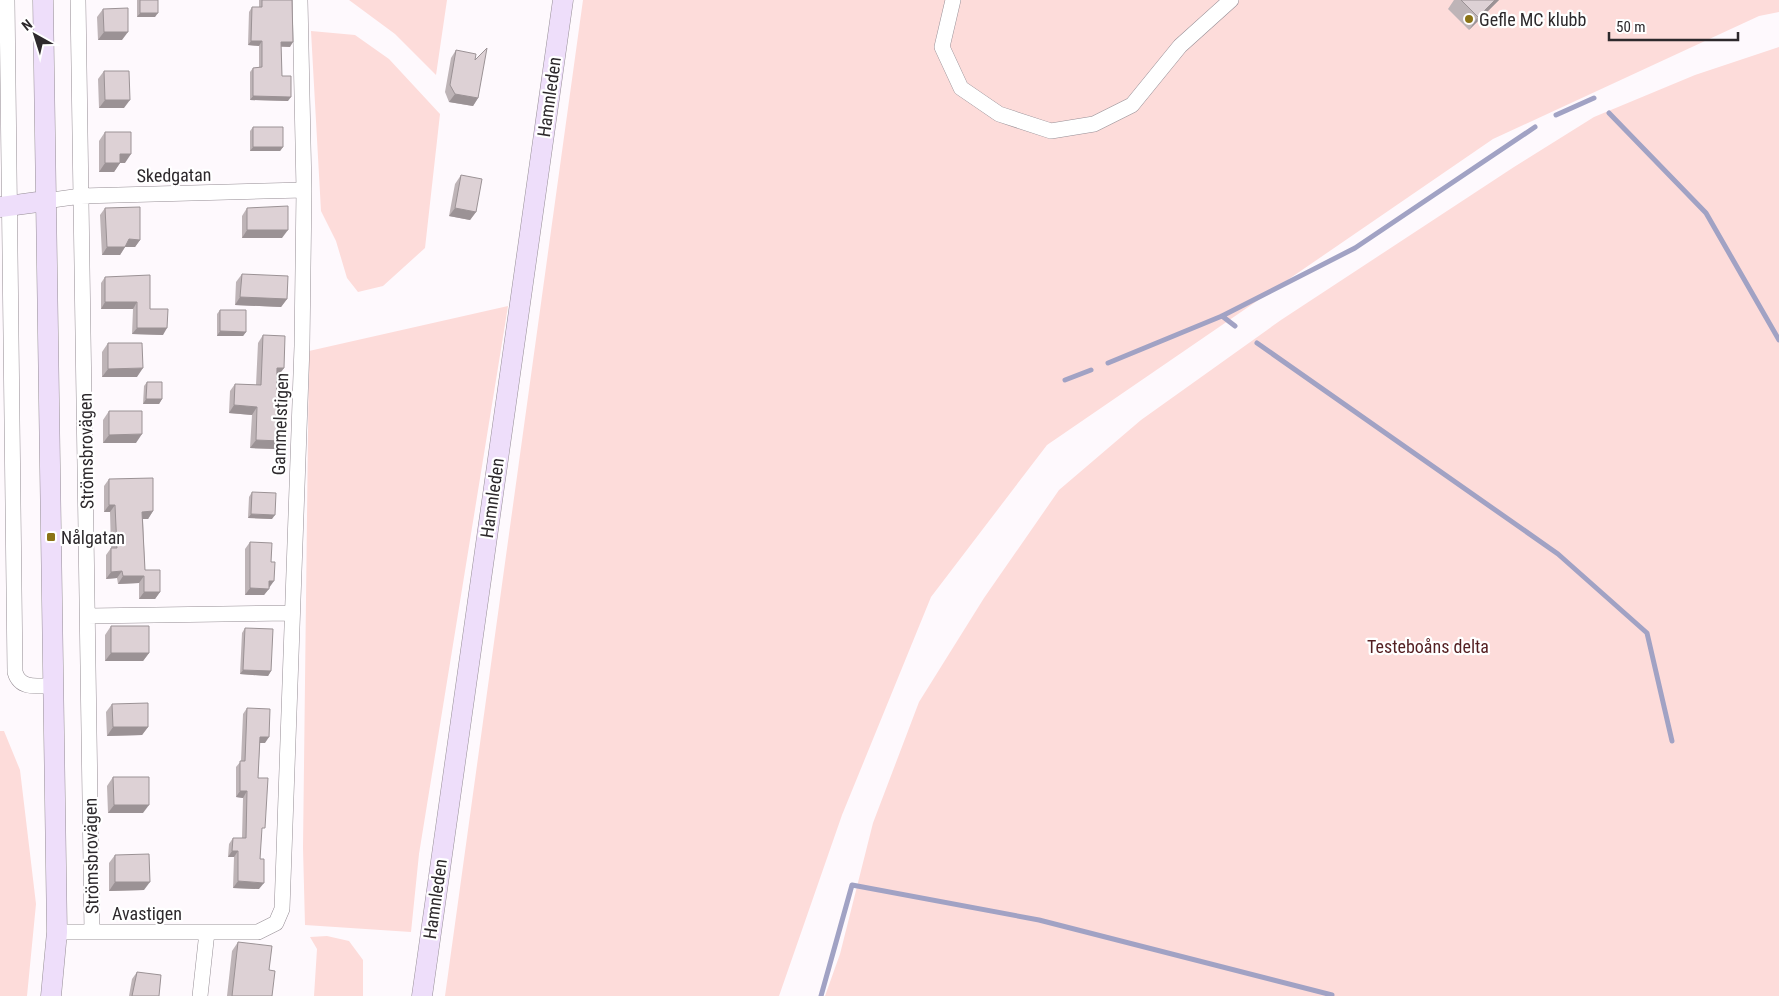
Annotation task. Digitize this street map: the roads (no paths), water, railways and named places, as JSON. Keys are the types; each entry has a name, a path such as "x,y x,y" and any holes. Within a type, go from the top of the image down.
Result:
{"street":[{"path":"7,0 5,207 15,672 18,679 25,685 54,685"},
{"name":"Strömsbrovägen","path":"44,0 45,201 57,932 51,996"},
{"name":"Strömsbrovägen","path":"78,0 92,932"},
{"name":"Gammelstigen","path":"285,849 291,613 302,346 304,190 300,0"},
{"name":"Hamnleden","path":"422,996 563,0"},
{"path":"953,0 942,48 960,88 999,114 1051,131 1094,124 1132,105 1180,46 1231,0"},
{"name":"Skedgatan","path":"45,201 82,196 304,190"},
{"path":"5,207 45,201"},
{"path":"88,616 291,613"},
{"name":"Avastigen","path":"57,932 258,932 276,923 282,909 285,849"},
{"name":"Avastigen","path":"200,996 207,932"}],"waterway":[{"path":"1556,115 1594,98"},
{"path":"1609,113 1706,213 1779,340"},
{"path":"1108,363 1222,316 1355,248 1535,127"},
{"path":"1222,316 1235,326"},
{"path":"1257,343 1558,554 1647,633 1672,741"},
{"path":"1065,380 1091,370"},
{"path":"821,996 852,885 1039,920 1332,995"}],"place":[{"name":"Gefle MC klubb","path":"1469,19"},
{"name":"Nålgatan","path":"51,537"}],"park label":[{"name":"Testeboåns delta","path":"1428,646"}]}
